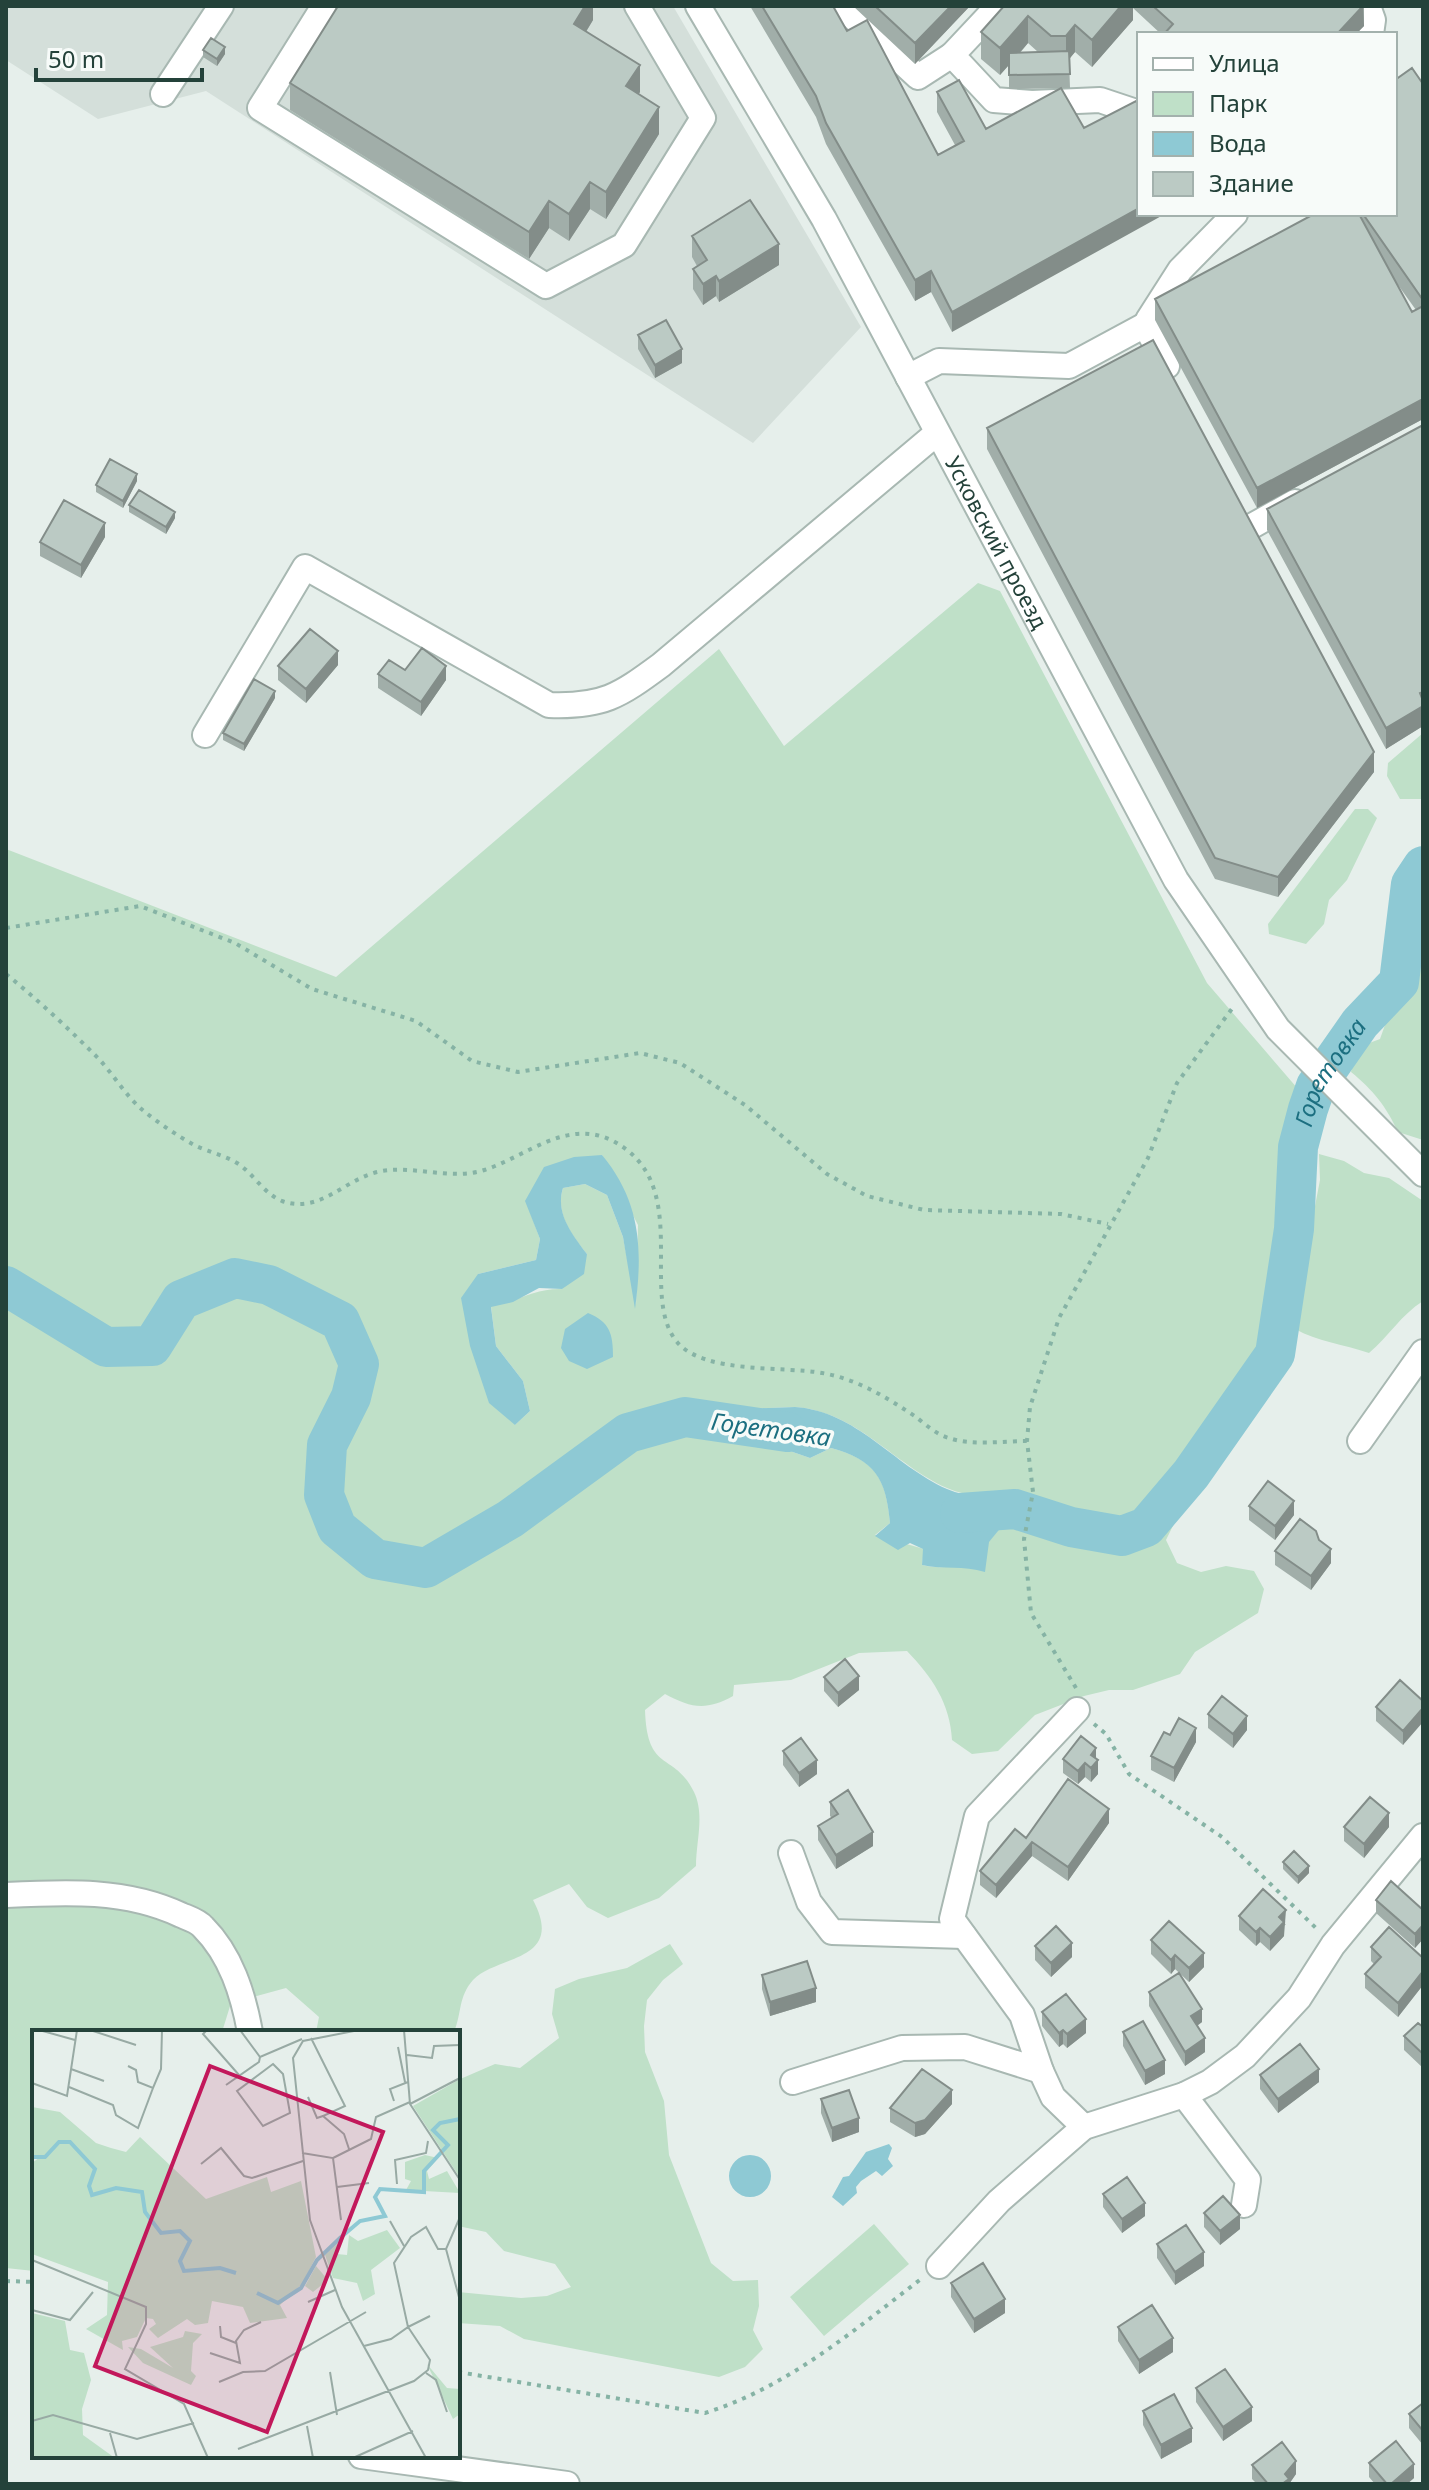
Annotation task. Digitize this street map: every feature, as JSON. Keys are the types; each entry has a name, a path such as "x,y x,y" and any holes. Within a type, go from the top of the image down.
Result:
{"street":[{"path":"163,94 221,6"},
{"path":"324,6 260,108 546,286 624,245 703,118 637,6"},
{"name":"Усковский проезд","path":"698,6 824,219 1149,835 1247,988 1313,1067 1423,1174"},
{"path":"841,6 918,77 952,55 998,6"},
{"path":"1368,6 1373,20 1371,32"},
{"path":"952,55 994,100 1032,103 1100,100 1137,112"},
{"path":"908,377 939,361 1069,366 1145,325 1180,270 1233,216"},
{"path":"1145,325 1180,392"},
{"path":"205,735 305,567 549,705 585,706 616,698 661,665 937,433"},
{"path":"1252,526 1317,490"},
{"path":"1237,499 1266,554"},
{"path":"1360,1441 1423,1352"},
{"path":"1077,1710 977,1816 952,1919 1022,2015 1053,2097 1084,2127"},
{"path":"939,2266 999,2201 1084,2127 1184,2095 1210,2082 1245,2056 1299,1998 1333,1945 1423,1836"},
{"path":"791,1853 809,1902 832,1932 964,1936"},
{"path":"6,1895 80,1892 155,1903 201,1925 228,1960 244,2001 250,2030"},
{"path":"793,2082 902,2048 965,2047 1041,2071"},
{"path":"1184,2095 1248,2180 1244,2205"},
{"path":"376,2458 567,2484"}],"path":[{"path":"6,928 140,906 235,943 312,989 416,1021 472,1061 518,1072 640,1053 680,1063 745,1105 827,1174 867,1196 924,1210 1061,1214 1108,1224"},
{"path":"6,974 99,1060 142,1110 194,1145 237,1163 278,1200 301,1205 330,1198 350,1180 381,1171 478,1172 510,1161 546,1141 576,1134 610,1140 631,1156 651,1182 660,1212 666,1318 676,1341 692,1355 711,1361 821,1372 854,1380 947,1438 1027,1441"},
{"path":"1247,988 1177,1083 1148,1158 1108,1224 1059,1318 1030,1407 1027,1441 1033,1492 1024,1539 1031,1613 1076,1688 1077,1710 1106,1734 1129,1774 1222,1837 1333,1945"},
{"path":"460,2372 705,2413 739,2403 805,2367 939,2266"},
{"path":"6,2281 32,2282"}],"shaded area":[{"path":"6,6 673,6 861,327 753,443 206,91 98,119 6,60"}],"green space":[{"path":"978,583 1000,591 1207,983 1298,1089 1299,1096 1288,1117 1287,1207 1267,1327 1232,1401 1178,1474 1187,1497 1166,1540 1177,1563 1201,1572 1226,1566 1254,1571 1264,1589 1258,1613 1195,1652 1180,1674 1133,1690 1109,1690 1084,1696 1035,1715 998,1751 972,1754 952,1740 948,1714 938,1691 907,1651 859,1653 791,1680 734,1685 733,1696 706,1706 691,1705 665,1694 645,1710 647,1730 656,1753 686,1779 694,1792 699,1810 696,1866 659,1898 608,1918 587,1907 569,1884 533,1900 541,1920 541,1935 535,1946 473,1980 463,1999 455,2030 316,2030 319,2017 286,1988 231,2003 223,2030 32,2030 32,2271 6,2268 6,849 336,977 719,649 784,746","holes":["602,1155 638,1225 636,1305 623,1237 607,1195 585,1184 563,1188 563,1215 570,1231 587,1254 562,1289 491,1306 496,1346 523,1381 530,1411 515,1425 478,1274 536,1260 540,1239 526,1201","794,1407 816,1411 856,1428 947,1488 1020,1503 989,1541 968,1560 940,1567 922,1565 924,1549 875,1535 890,1523 888,1507 876,1473 859,1458 831,1448 810,1458 750,1437 738,1439 729,1416 721,1410"]},
{"path":"1423,733 1423,799 1400,799 1387,776 1388,763"},
{"path":"1355,809 1368,809 1377,818 1347,880 1329,900 1324,924 1306,944 1269,934 1268,924"},
{"path":"1416,919 1423,919 1423,1140 1398,1132 1378,1099 1351,1072 1356,1048 1380,1039 1405,969 1407,944"},
{"path":"1319,1154 1344,1161 1364,1173 1389,1178 1423,1201 1423,1301 1369,1353 1295,1329 1292,1304 1301,1279 1320,1180"},
{"path":"670,1944 683,1964 663,1980 647,2000 644,2026 645,2052 664,2101 669,2155 711,2263 733,2281 758,2280 759,2306 753,2330 763,2349 745,2367 719,2377 524,2339 500,2326 460,2323 460,2292 521,2298 547,2296 571,2287 555,2264 504,2251 486,2232 460,2226 460,2079 495,2064 520,2068 559,2038 552,2014 555,1989 579,1979 627,1968"},
{"path":"874,2224 909,2264 824,2336 790,2297"}],"water":[{"path":"602,1155 625,1191 632,1209 639,1267 635,1309 623,1237 607,1195 585,1184 563,1188 563,1215 587,1254 584,1274 562,1289 539,1288 513,1302 491,1307 496,1346 523,1381 530,1411 515,1425 489,1403 470,1346 461,1298 478,1274 536,1260 540,1239 525,1201 544,1167 574,1157"},
{"path":"588,1313 601,1320 609,1330 613,1357 587,1369 569,1361 561,1348 565,1329"},
{"path":"795,1407 817,1411 856,1428 909,1467 947,1489 1021,1503 989,1542 985,1572 922,1565 923,1549 910,1543 898,1550 875,1536 890,1523 888,1507 876,1473 858,1458 831,1448 810,1458 750,1437 737,1439 729,1416 720,1410"},
{"path":"889,2144 892,2148 888,2159 893,2166 882,2176 876,2171 861,2181 856,2187 857,2193 843,2206 832,2197 843,2177 849,2176 866,2152"},
{"path":"750,2155 765,2161 771,2176 765,2191 750,2197 735,2191 729,2176 735,2161"}],"building":[{"path":"338,6 585,6 574,24 640,65 626,86 659,107 606,192 590,182 569,214 549,201 529,232 290,83"},
{"path":"762,6 833,6 847,31 867,20 938,155 964,141 937,92 959,80 986,129 1061,88 1084,128 1136,101 1137,209 952,312 931,271 915,280 826,123 816,96"},
{"path":"875,6 951,6 915,43"},
{"path":"1004,6 1121,6 1092,40 1075,25 1066,36 1051,36 1028,16 1000,48 981,32"},
{"path":"1153,6 1363,6 1339,32 1166,32 1173,24"},
{"path":"211,38 225,47 217,59 203,50"},
{"path":"1069,51 1070,74 1009,75 1009,53"},
{"path":"1412,68 1423,84 1423,300 1364,216 1397,216 1397,79"},
{"path":"750,200 779,244 719,281 716,276 703,284 693,269 707,260 692,236"},
{"path":"1310,216 1360,216 1412,312 1423,306 1423,399 1257,488 1155,299"},
{"path":"666,320 682,349 655,365 638,335"},
{"path":"1153,340 1374,752 1278,877 1215,858 987,428"},
{"path":"1423,425 1423,692 1420,693 1423,706 1386,728 1267,509"},
{"path":"110,459 137,474 123,501 96,485"},
{"path":"139,490 175,512 166,527 129,505"},
{"path":"64,500 105,523 81,565 40,542"},
{"path":"310,629 338,651 306,689 278,666"},
{"path":"422,648 446,666 421,702 378,674 389,660 405,670"},
{"path":"254,679 275,691 244,744 223,733"},
{"path":"1268,1481 1294,1501 1275,1526 1249,1506"},
{"path":"1300,1519 1316,1531 1319,1540 1331,1549 1311,1576 1275,1551"},
{"path":"845,1659 859,1676 838,1693 824,1677"},
{"path":"1400,1680 1423,1701 1423,1708 1403,1731 1376,1707"},
{"path":"1222,1696 1247,1716 1233,1734 1208,1714"},
{"path":"1179,1718 1196,1728 1174,1768 1151,1756 1164,1732 1170,1735"},
{"path":"1081,1736 1096,1748 1091,1755 1098,1760 1091,1768 1085,1763 1078,1771 1063,1759"},
{"path":"801,1738 817,1760 799,1773 783,1751"},
{"path":"1068,1779 1109,1809 1068,1867 1032,1842 996,1885 980,1871 1015,1829 1026,1838"},
{"path":"848,1790 873,1832 836,1855 818,1826 838,1814 830,1802"},
{"path":"1370,1797 1389,1813 1364,1844 1344,1827"},
{"path":"1294,1851 1309,1866 1298,1877 1283,1862"},
{"path":"1391,1881 1423,1910 1423,1925 1415,1934 1376,1900"},
{"path":"1263,1889 1286,1910 1279,1917 1284,1922 1270,1937 1260,1928 1256,1932 1239,1916"},
{"path":"1169,1921 1204,1953 1189,1968 1175,1955 1171,1960 1151,1940"},
{"path":"1056,1926 1072,1943 1051,1963 1035,1946"},
{"path":"1389,1927 1423,1958 1423,1971 1398,2003 1365,1974 1381,1957 1371,1947"},
{"path":"807,1961 816,1988 770,2002 762,1975"},
{"path":"1179,1973 1202,2009 1191,2016 1205,2038 1185,2052 1149,1992"},
{"path":"1066,1994 1086,2019 1067,2034 1063,2030 1059,2033 1042,2012"},
{"path":"1143,2021 1165,2060 1145,2071 1123,2032"},
{"path":"1418,2023 1423,2027 1423,2054 1404,2036"},
{"path":"1300,2044 1319,2069 1278,2099 1260,2075"},
{"path":"922,2069 952,2090 925,2120 915,2123 890,2108"},
{"path":"849,2090 859,2118 832,2128 821,2099"},
{"path":"1127,2177 1145,2203 1122,2219 1103,2194"},
{"path":"1223,2196 1240,2215 1220,2231 1204,2213"},
{"path":"1186,2225 1204,2252 1175,2272 1157,2244"},
{"path":"983,2263 1005,2299 974,2319 951,2283"},
{"path":"1152,2305 1173,2338 1139,2360 1118,2327"},
{"path":"1225,2369 1252,2407 1223,2427 1196,2388"},
{"path":"1174,2394 1192,2428 1161,2445 1143,2411"},
{"path":"1423,2403 1423,2431 1409,2414"},
{"path":"1396,2441 1414,2464 1387,2484 1369,2463"},
{"path":"1282,2442 1296,2461 1285,2474 1289,2479 1282,2484 1268,2484 1252,2465"}],"waterway":[{"name":"Горетовка","path":"960,1513 1015,1509 1071,1527 1122,1536 1146,1527 1191,1474 1275,1354 1294,1229 1298,1147 1308,1109 1316,1086 1360,1023 1399,982 1411,884 1423,866"},
{"name":"Горетовка","path":"6,1286 106,1347 152,1346 181,1300 235,1278 269,1285 340,1321 359,1364 351,1397 327,1445 324,1495 337,1528 375,1559 426,1568 510,1519 628,1433 685,1417 787,1432"}]}
